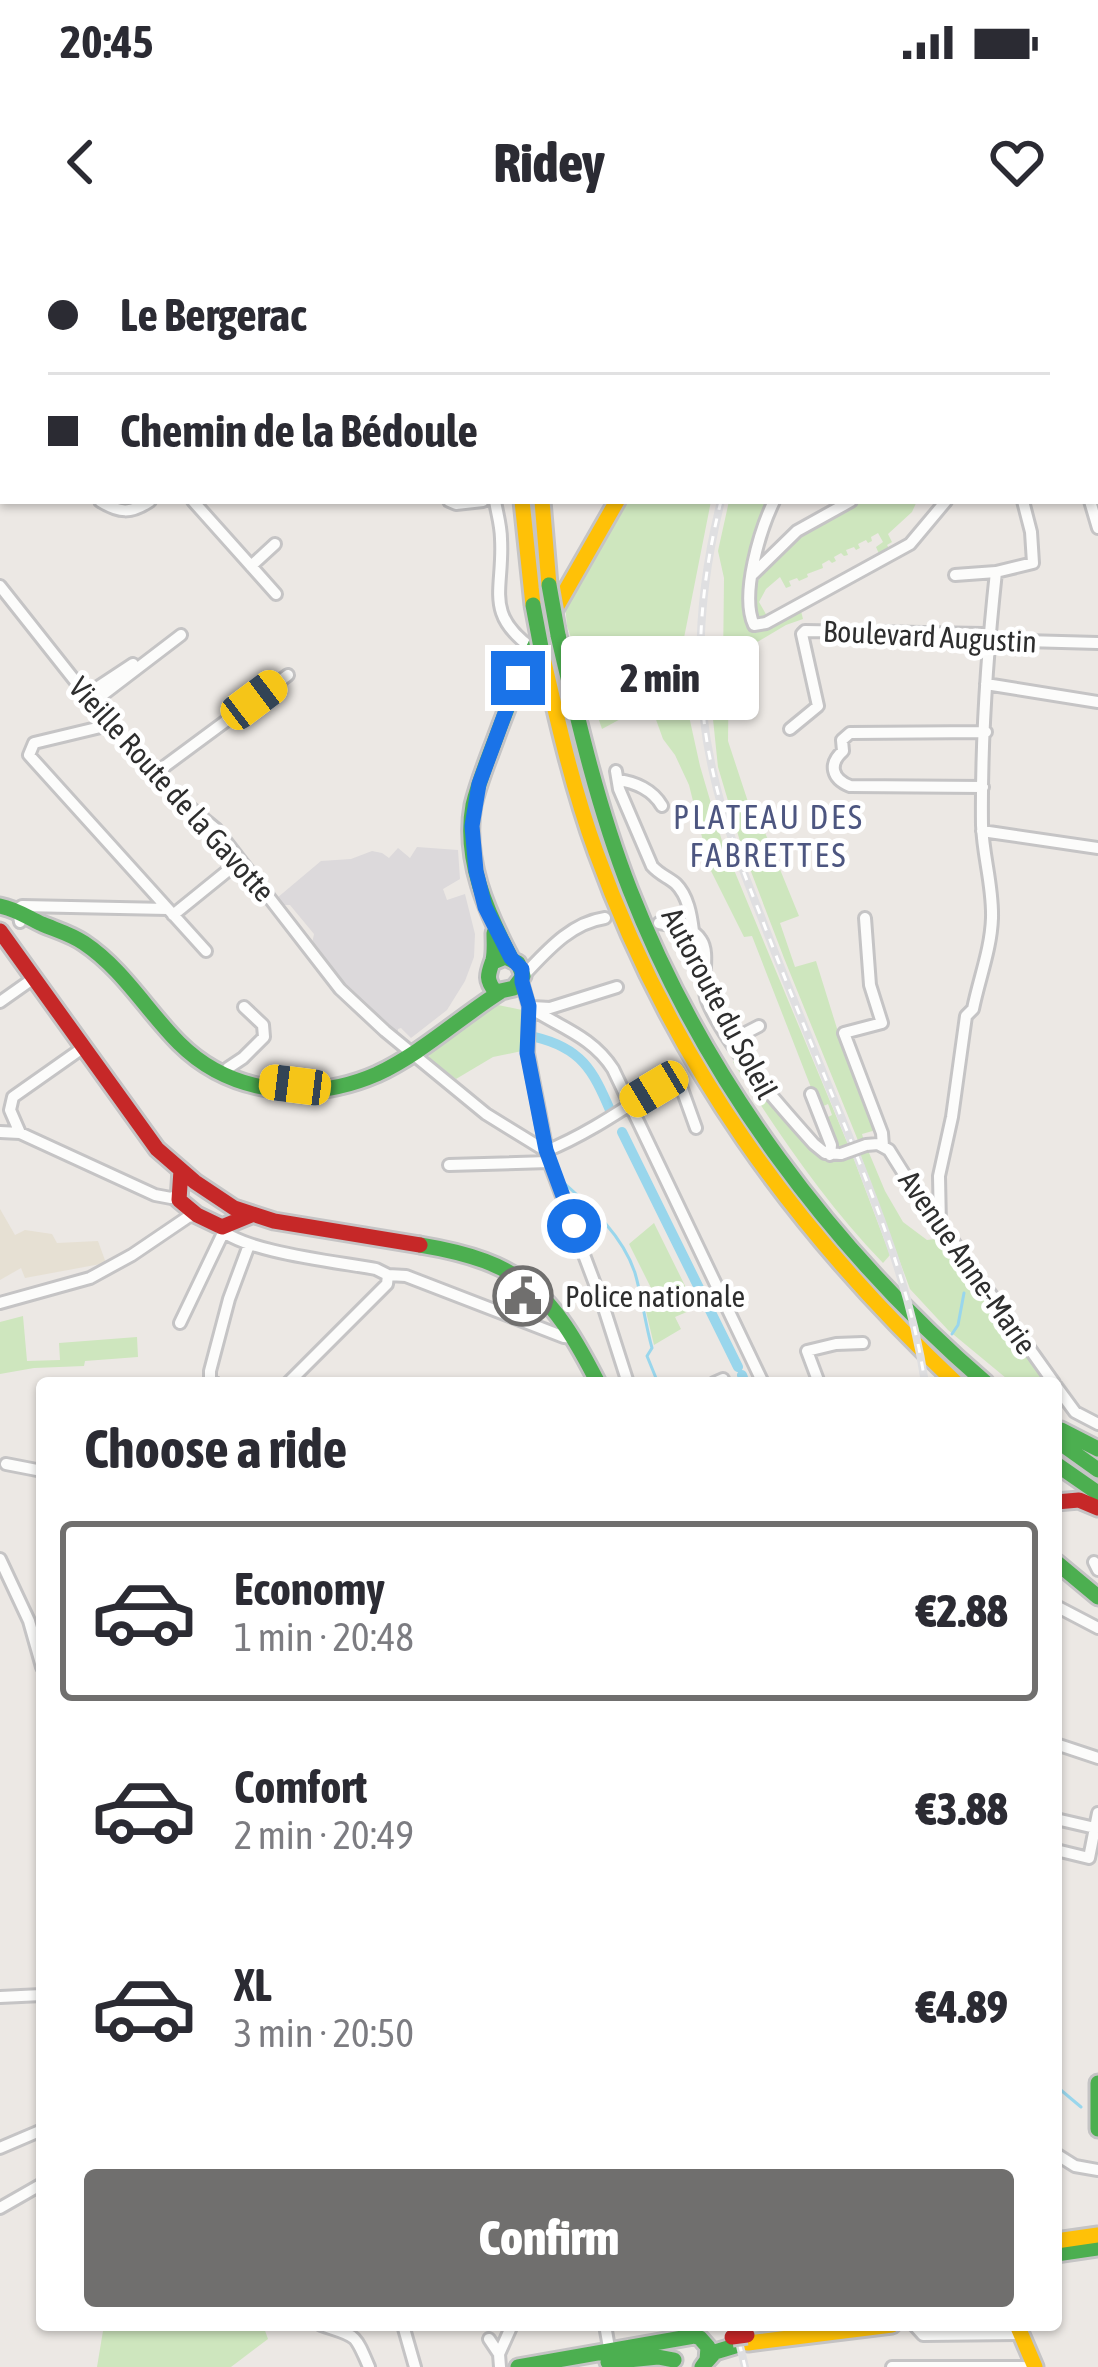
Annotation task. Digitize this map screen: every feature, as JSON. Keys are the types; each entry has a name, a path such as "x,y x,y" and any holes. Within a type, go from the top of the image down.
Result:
{"main road":[{"name":"Autoroute du Soleil","path":"522,504 538,653 571,772 626,927 673,1025 727,1115 801,1219 950,1377"},
{"name":"Autoroute du Soleil","path":"542,504 558,635 590,766 643,921 679,995 740,1102 798,1185 916,1322 982,1377"},
{"path":"514,984 476,871 472,813 507,706 615,504"},
{"path":"0,906 91,948 134,988 178,1042 229,1078 265,1090 299,1093 352,1083 414,1055 514,984"},
{"path":"19,916 1,932 151,1142 181,1170 182,1203 197,1215 228,1226 251,1215 486,1259 541,1294 575,1338 593,1377"},
{"path":"491,920 495,940 489,968 514,984"},
{"path":"165,1025 267,1082 326,1088"},
{"path":"205,1064 233,1076 237,1067"},
{"path":"184,1188 228,1226"},
{"path":"908,1338 940,1377"},
{"path":"1062,1429 1098,1450"},
{"path":"1062,1444 1098,1470"},
{"path":"1062,1468 1098,1492"},
{"path":"1062,1501 1098,1508"},
{"path":"1062,1566 1098,1597"},
{"path":"1098,2083 1098,2129"},
{"path":"1062,2240 1098,2235"},
{"path":"1062,2253 1098,2248"},
{"path":"705,2364 715,2352 740,2340 795,2331"},
{"path":"575,2367 685,2335 740,2340 831,2331"},
{"path":"1020,2331 1034,2367"},
{"path":"702,2334 710,2351 705,2364"},
{"path":"677,2364 673,2353 679,2339"},
{"path":"518,2367 611,2357 658,2357 677,2364"}],"street":[{"path":"104,504 127,512 144,504"},
{"path":"196,504 276,594"},
{"path":"496,504 501,537 499,602 504,620 512,634 538,653"},
{"path":"773,504 752,574 750,618 754,625 910,544 943,504"},
{"path":"752,574 797,531 846,504"},
{"path":"955,575 1033,563 1024,504"},
{"path":"250,566 275,544"},
{"path":"940,1226 939,1176 962,1036 992,926 982,831 986,684 996,572"},
{"name":"Vieille Route de la Gavotte","path":"0,586 153,776 216,829 340,989 486,1114 547,1156"},
{"name":"Boulevard Augustin","path":"790,729 818,706 805,631 983,634 989,640 1098,643"},
{"path":"89,699 175,635"},
{"path":"153,776 288,675"},
{"path":"986,684 1098,702"},
{"path":"49,733 108,723"},
{"path":"108,723 34,742 29,755 206,951"},
{"path":"983,787 850,786 834,776 833,766 843,751 842,740 850,733 986,732"},
{"path":"662,806 650,791 617,776 652,866 680,888 693,931 704,944 705,998 730,1041 814,1144 836,1155"},
{"path":"982,831 1098,848"},
{"path":"19,916 22,906 171,912 231,868"},
{"path":"514,984 574,928 605,918"},
{"path":"865,918 870,985 882,1023 844,1033 883,1146"},
{"path":"659,923 693,931"},
{"path":"0,1002 34,978"},
{"path":"514,984 550,1008 617,986"},
{"path":"514,984 547,1018 594,1045 607,1060 761,1377"},
{"path":"514,984 547,1156 626,1377"},
{"path":"237,1067 265,1030 244,1007"},
{"path":"730,1041 759,1026"},
{"path":"20,1133 10,1110 13,1097 84,1047"},
{"path":"449,1166 547,1156 677,1075 696,1128"},
{"path":"811,1094 836,1155"},
{"path":"0,1132 20,1133 155,1196 170,1198 184,1188"},
{"name":"Avenue Anne-Marie","path":"836,1155 866,1145 883,1146 1049,1377"},
{"path":"0,1303 90,1278 197,1215"},
{"path":"180,1323 228,1226 249,1245 406,1276 575,1338"},
{"path":"210,1377 229,1299 249,1245"},
{"path":"294,1377 377,1294 388,1275"},
{"path":"817,1377 807,1352 863,1343"},
{"name":"Avenue Anne-Marie","path":"1062,1394 1075,1412 1098,1424"},
{"path":"6,1464 36,1470"},
{"path":"0,1559 36,1638"},
{"path":"1062,1609 1098,1628"},
{"path":"1062,1746 1098,1758"},
{"path":"1062,1851 1089,1858 1098,1813"},
{"path":"1062,1820 1095,1828"},
{"path":"0,1997 36,1995"},
{"path":"0,2148 36,2133"},
{"path":"1062,2158 1098,2170"},
{"path":"0,2208 36,2187"},
{"path":"341,2331 357,2340 369,2367"},
{"path":"405,2331 415,2367"},
{"path":"500,2361 510,2331"},
{"path":"606,2331 611,2357"},
{"path":"919,2331 923,2335 987,2331"},
{"path":"489,2338 500,2361"},
{"path":"892,2367 1023,2367"}],"shaded area":[{"path":"417,847 458,850 460,879 443,889 447,900 465,894 475,934 474,957 465,981 447,1010 411,1038 401,1028 398,1033 392,1031 339,978 312,944 314,934 290,905 277,898 321,861 351,859 372,851 389,858 398,848 410,858"},
{"path":"0,1209 15,1235 25,1230 52,1234 57,1243 98,1241 106,1263 25,1278 21,1268 0,1280"}],"green space":[{"path":"625,504 710,504 683,643 687,707 722,841 849,1147 839,1150 835,1146 826,1118 832,1115 828,1104 819,1108 752,936 744,937 710,869 689,785 663,739 650,703 602,729 567,626 565,604"},
{"path":"728,504 767,504 749,560 750,623 801,611 803,619 729,659 728,741 752,814 757,813 799,916 780,923 795,967 816,961 844,1051 876,1130 862,1134 864,1141 859,1143 742,848 718,767 711,700 723,665 724,578 718,551"},
{"path":"856,504 916,504 888,534 890,550 880,556 876,547 883,542 878,533 808,577 789,581 791,586 786,588 780,577 759,602 767,616 757,620 758,580 770,562 804,533"},
{"path":"498,1005 522,1010 522,1051 493,1057 456,1079 430,1059 433,1049"},
{"path":"737,1058 815,1153 832,1160 852,1154 890,1255 883,1263 803,1166 733,1062"},
{"path":"867,1148 903,1222 927,1240 943,1238 1043,1377 1005,1377 948,1330 910,1289 859,1151"},
{"path":"654,1223 696,1308 675,1317 681,1329 654,1345 644,1303 656,1298 629,1244"},
{"path":"23,1316 27,1361 60,1360 59,1343 137,1337 138,1357 0,1374 0,1322"},
{"path":"103,2331 265,2331 268,2339 231,2367 97,2367"}],"waterway":[{"path":"535,1037 574,1054 598,1083 610,1110"},
{"path":"622,1132 738,1367"},
{"path":"564,1183 606,1224 630,1260 652,1348 647,1356 656,1377"},
{"path":"952,1334 964,1293"},
{"path":"1062,2091 1081,2107"}],"railway":[{"path":"720,504 701,636 702,704 713,772 741,865 883,1224 912,1318 924,1377"},
{"path":"736,2331 745,2367"}],"traffic: fast":[{"path":"549,585 558,635"},
{"path":"533,605 543,658"},
{"path":"558,635 619,859 660,960 695,1028 778,1158 826,1219 876,1277 979,1377"},
{"path":"511,958 479,884 471,825 482,774 538,639"},
{"path":"0,906 74,937 98,953 200,1060 223,1074 273,1089 326,1089 377,1074 500,992"},
{"path":"493,962 505,957 518,963 523,976 514,988 496,992 490,984 494,933"},
{"path":"420,1245 485,1261 530,1287 565,1326 595,1377"},
{"path":"1062,1431 1098,1449"},
{"path":"1062,1444 1098,1470"},
{"path":"1062,1468 1098,1493"},
{"path":"1062,1567 1098,1597"},
{"path":"1098,2083 1098,2129"},
{"path":"1062,2253 1098,2248"},
{"path":"518,2367 694,2336 708,2347 702,2367"},
{"path":"707,2361 715,2352 735,2346"},
{"path":"608,2362 674,2360"}],"traffic: slow":[{"path":"522,504 533,605"},
{"path":"542,504 549,585"},
{"path":"553,613 615,504"},
{"path":"543,658 596,852 627,929 701,1072 791,1203 842,1265 950,1377"},
{"path":"1062,2240 1098,2235"},
{"path":"748,2343 844,2331"},
{"path":"1020,2331 1035,2367"}],"traffic: jam":[{"path":"0,931 157,1149 195,1182 234,1208 274,1221 420,1245"},
{"path":"181,1170 179,1200 197,1215 222,1227 251,1215"},
{"path":"1062,1501 1079,1500 1098,1508"},
{"path":"732,2337 747,2335"}],"place":[{"name":"Police nationale","path":"523,1296"}],"district":[{"name":"PLATEAU DES FABRETTES","path":"769,836"}],"route":[{"path":"518,678 479,784 472,813 473,847 485,907 511,958 522,969 529,1006 527,1053 546,1150 574,1226"}]}
